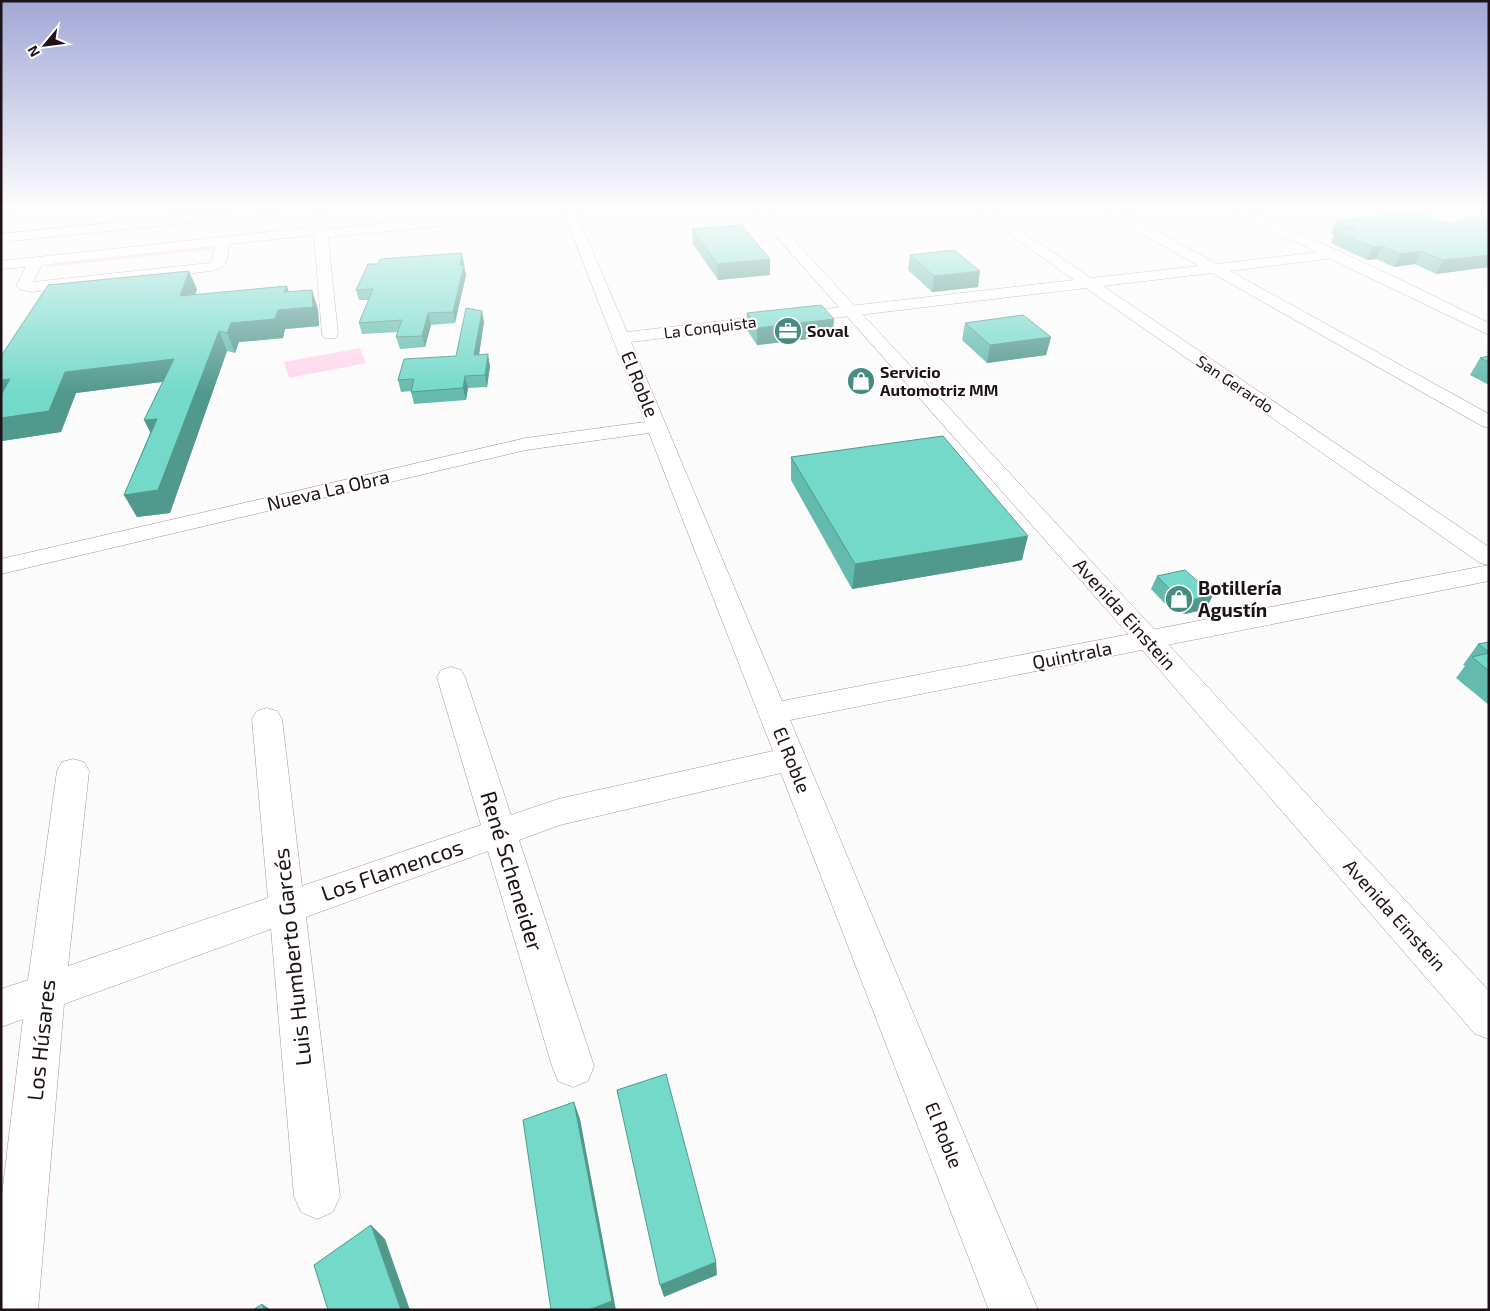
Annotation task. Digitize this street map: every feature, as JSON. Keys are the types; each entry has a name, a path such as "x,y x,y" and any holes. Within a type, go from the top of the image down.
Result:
{"street":[{"path":"31,271 24,286 32,287 174,271"},
{"path":"324,271 330,334"},
{"name":"El Roble","path":"594,271 1014,1310"},
{"name":"Avenida Einstein","path":"815,271 1489,1020"},
{"name":"San Gerardo","path":"1072,271 1489,558"},
{"name":"La Conquista","path":"621,338 1188,271"},
{"path":"1221,271 1489,422"},
{"path":"1371,271 1489,330"},
{"name":"Nueva La Obra","path":"1,567 526,444 656,426"},
{"name":"Quintrala","path":"773,713 1489,573"},
{"name":"René Scheneider","path":"451,677 573,1066"},
{"name":"Luis Humberto Garcés","path":"267,719 317,1196"},
{"name":"Los Flamencos","path":"1,1008 500,832 584,805 791,759"},
{"name":"Los Húsares","path":"12,1310 46,992 73,771"}],"shaded area":[{"path":"360,348 366,363 289,378 284,362"}],"building":[{"path":"189,271 180,296 287,286 284,292 312,290 313,307 278,310 275,319 231,323 227,333 219,331 158,490 124,495 157,419 144,420 174,359 65,372 49,411 1,418 1,395 10,379 1,380 1,356 48,285"},
{"path":"365,271 463,271 453,312 428,313 422,336 396,337 402,320 359,323 373,289 356,290"},
{"path":"928,271 978,271 934,276"},
{"path":"821,305 834,319 757,328 747,313"},
{"path":"466,308 482,311 474,355 488,354 485,375 465,376 463,388 411,392 414,379 398,380 404,359 456,356"},
{"path":"1023,315 1051,337 990,345 965,323"},
{"path":"1489,356 1489,362 1480,358"},
{"path":"943,436 1028,536 855,564 791,457"},
{"path":"1185,570 1213,595 1191,600 1177,596 1157,576"},
{"path":"1489,642 1489,652 1478,644"},
{"path":"1489,653 1489,671 1472,657"},
{"path":"666,1074 716,1262 660,1285 617,1090"},
{"path":"574,1102 612,1301 588,1310 551,1310 523,1120"},
{"path":"371,1225 401,1310 328,1310 314,1265"},
{"path":"262,1304 264,1310 253,1310"}],"place":[{"name":"Soval","path":"788,331"},
{"name":"Servicio Automotriz MM","path":"861,381"},
{"name":"Botillería Agustín","path":"1179,599"}]}
